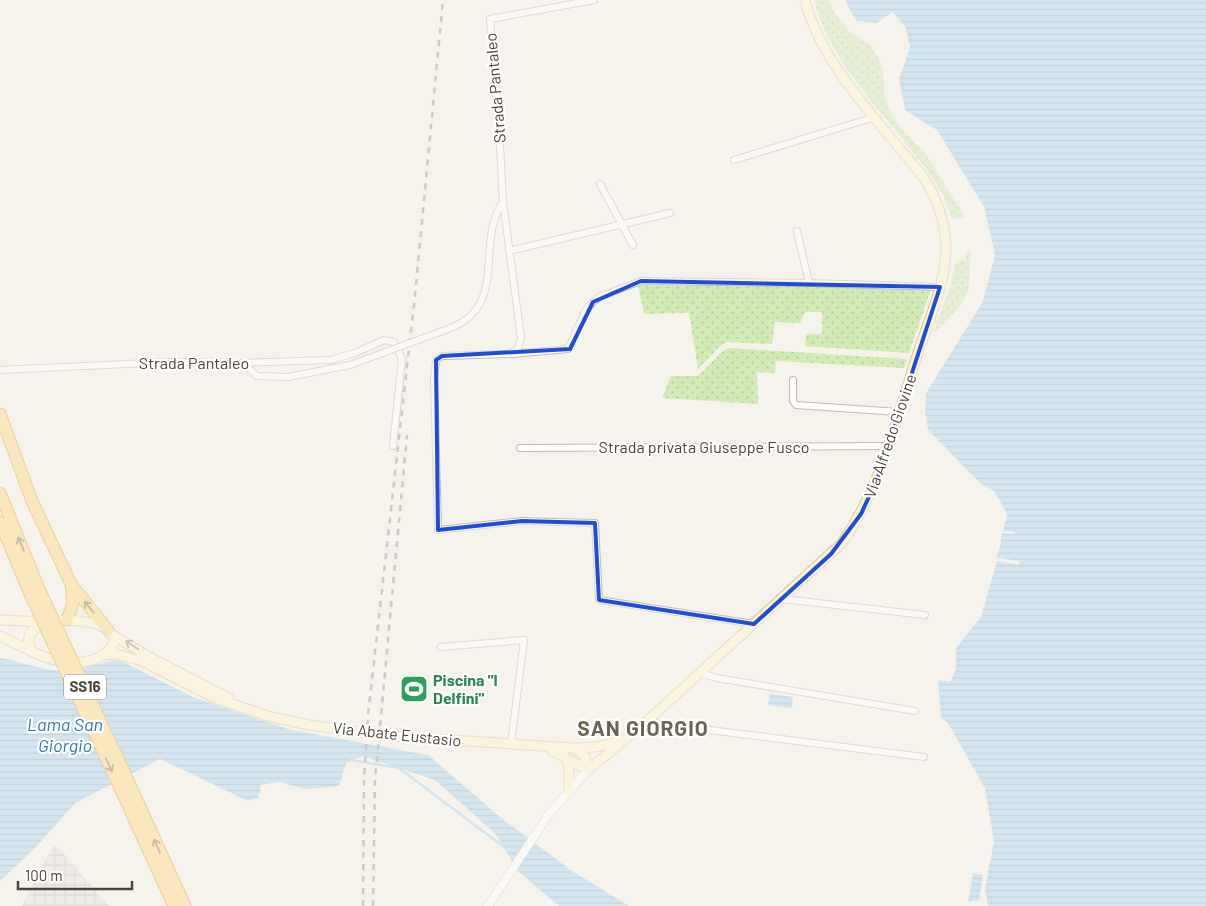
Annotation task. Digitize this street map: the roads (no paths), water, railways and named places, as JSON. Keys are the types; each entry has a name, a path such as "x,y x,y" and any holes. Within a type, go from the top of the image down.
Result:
{"highway":[{"path":"0,435 1,417"},
{"path":"1,417 46,535 71,584 110,632"},
{"path":"0,443 12,449 14,454"},
{"name":"SS16","path":"0,493 35,591"},
{"name":"SS16","path":"0,522 35,591 125,788 182,905"},
{"path":"67,620 73,603 71,584"}],"main road":[{"name":"Via Alfredo Giovine","path":"588,770 627,739 831,554 854,526 872,492 940,287 946,247 939,207 924,178 825,50 813,25 805,0"},
{"path":"0,620 49,622 67,620 99,625 158,662 251,710"},
{"path":"31,651 28,645 29,636 33,630 49,622"},
{"path":"105,655 114,644 110,632"},
{"path":"1,637 53,661 89,661 105,655 115,654 142,661 216,698 251,710"},
{"name":"Via Abate Eustasio","path":"251,710 271,717 350,731 545,748 596,747 627,739"},
{"name":"Via Abate Eustasio","path":"545,748 564,755 588,770"},
{"path":"574,748 585,756 588,770"},
{"path":"564,755 569,766 569,790"}],"street":[{"name":"Strada Pantaleo","path":"508,354 518,349 521,338 503,202 490,19 594,0"},
{"path":"734,160 876,117"},
{"path":"600,184 633,245"},
{"name":"Strada Pantaleo","path":"243,363 257,376 288,377 350,365 448,329 468,318 482,300 487,288 490,232 495,213 503,202"},
{"path":"509,252 670,213"},
{"path":"797,231 809,283"},
{"path":"754,624 599,600 595,523 522,521 438,530 434,378 436,360 442,356 525,354 568,349 586,310 593,302 601,296 641,281 940,287"},
{"name":"Strada Pantaleo","path":"0,370 169,362 243,363 339,358 384,340 394,342 402,359 393,446"},
{"path":"793,380 793,401 796,404 898,412"},
{"name":"Strada privata Giuseppe Fusco","path":"520,448 888,446"},
{"path":"782,598 925,615"},
{"path":"442,647 524,640 511,744"},
{"path":"699,673 717,678 915,711"},
{"path":"646,722 924,757"},
{"path":"488,906 549,814 588,770"}],"water":[{"path":"845,0 1206,0 1206,906 988,906 985,888 994,842 985,788 948,723 941,717 938,680 950,682 956,669 956,648 981,617 997,561 1019,565 1020,561 997,558 1002,533 1015,534 1003,531 1007,514 994,491 980,483 928,430 925,413 926,393 982,303 995,255 984,207 937,130 905,111 899,79 910,47 905,27 892,12 877,23 856,21"},
{"name":"Lama San Giorgio","path":"0,658 58,671 73,670 119,660 195,698 291,730 428,755 501,818 572,871 629,906 559,906 518,871 495,833 435,780 363,756 346,763 339,786 305,789 280,782 260,785 261,793 259,793 258,798 248,801 160,759 75,803 33,850 0,881"},
{"path":"770,694 793,697 792,708 768,705"},
{"path":"973,873 983,875 979,900 968,902"}],"waterway":[{"path":"351,760 399,768 504,847"}],"railway":[{"path":"363,906 364,779 368,715 415,295 443,0"},
{"path":"373,906 375,780 407,435"}],"place":[{"name":"Piscina \"I Delfini\"","path":"414,689"}],"district":[{"name":"SAN GIORGIO","path":"643,729"}]}
